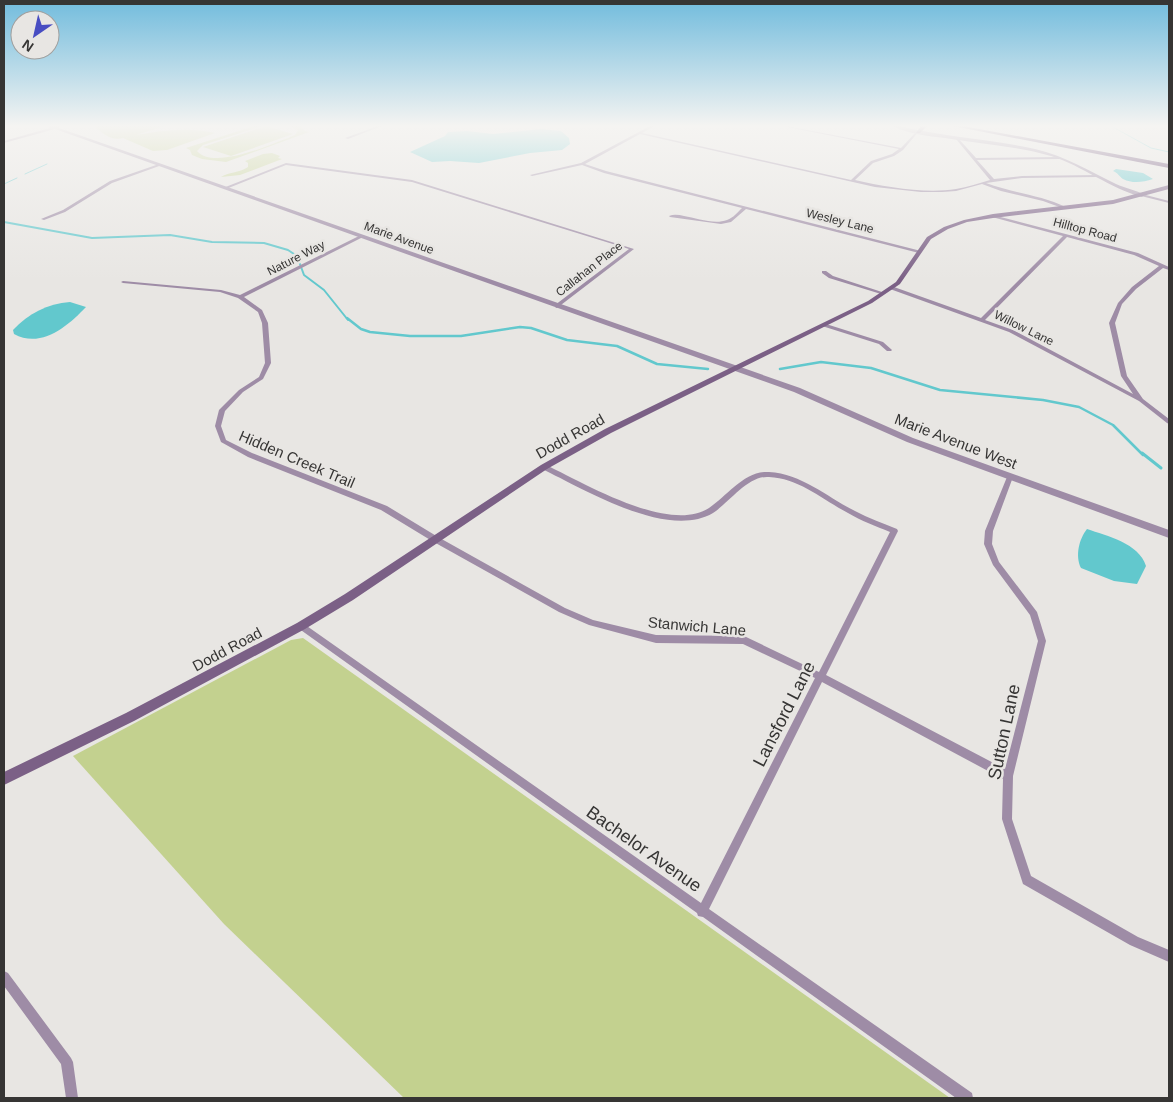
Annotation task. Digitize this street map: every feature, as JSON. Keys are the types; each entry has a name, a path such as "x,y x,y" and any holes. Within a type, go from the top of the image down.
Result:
{"main road":[{"name":"Dodd Road","path":"4,779 138,713 301,626 544,467 608,432 824,325 884,293 892,288 903,276 929,238 946,228 966,221 993,216 1113,202 1169,187"}],"street":[{"path":"43,219 64,212 111,182 124,177"},
{"name":"Marie Avenue","path":"195,177 736,368"},
{"name":"Callahan Place","path":"225,188 252,177"},
{"name":"Callahan Place","path":"386,177 412,181 632,249 557,306"},
{"name":"Wesley Lane","path":"628,177 919,252"},
{"path":"836,177 874,186 921,191 956,190 982,183 1029,177"},
{"path":"852,181 856,177"},
{"path":"991,177 994,181"},
{"path":"1099,177 1131,192 1169,202"},
{"path":"982,183 997,189 1044,200 1065,208"},
{"path":"671,216 686,216 712,223 728,222 746,207"},
{"name":"Hilltop Road","path":"993,216 1136,254 1169,269"},
{"name":"Nature Way","path":"240,297 361,236"},
{"path":"983,319 1066,236"},
{"path":"1162,266 1134,288 1120,304 1112,323 1124,376 1141,400 1169,422"},
{"path":"824,272 831,277 884,293"},
{"name":"Hidden Creek Trail","path":"123,282 221,291 240,297 260,311 266,324 268,364 261,378 241,391 222,410 218,426 223,441 250,455 384,508 435,539"},
{"name":"Willow Lane","path":"892,288 1011,330 1141,400"},
{"path":"824,325 882,342 889,350"},
{"name":"Marie Avenue West","path":"736,368 797,390 910,440 1169,534"},
{"name":"Lansford Lane","path":"544,467 640,512 672,519 690,518 708,513 753,478 766,474 792,479 853,513 894,531 702,912"},
{"name":"Sutton Lane","path":"1010,477 989,531 988,544 996,563 1034,614 1042,640 1008,776 1006,819 1027,880 1134,941 1169,956"},
{"name":"Stanwich Lane","path":"435,539 562,610 592,623 656,639 744,640 821,677 1008,776"},
{"name":"Bachelor Avenue","path":"301,626 967,1098"},
{"path":"4,977 67,1062 72,1098"}],"green space":[{"path":"303,638 950,1098 404,1098 224,924 73,756 291,640"}],"water":[{"path":"1121,177 1153,179 1130,182"},
{"path":"70,302 86,307 62,328 44,337 34,339 14,334 13,330 39,310"},
{"path":"1087,529 1113,538 1130,546 1137,552 1146,566 1137,584 1114,581 1081,568 1078,558 1079,548"}],"waterway":[{"path":"4,184 17,178"},
{"path":"4,222 92,238 170,235 212,242 264,243 288,250 297,256 304,275 324,290 348,320"},
{"path":"347,318 361,329 370,332 410,336 461,336 520,327 531,328 567,340 617,346 657,364 708,369"},
{"path":"780,369 821,362 871,368 940,390 1043,400 1079,407 1113,425 1143,455"},
{"path":"1142,453 1161,468"}]}
